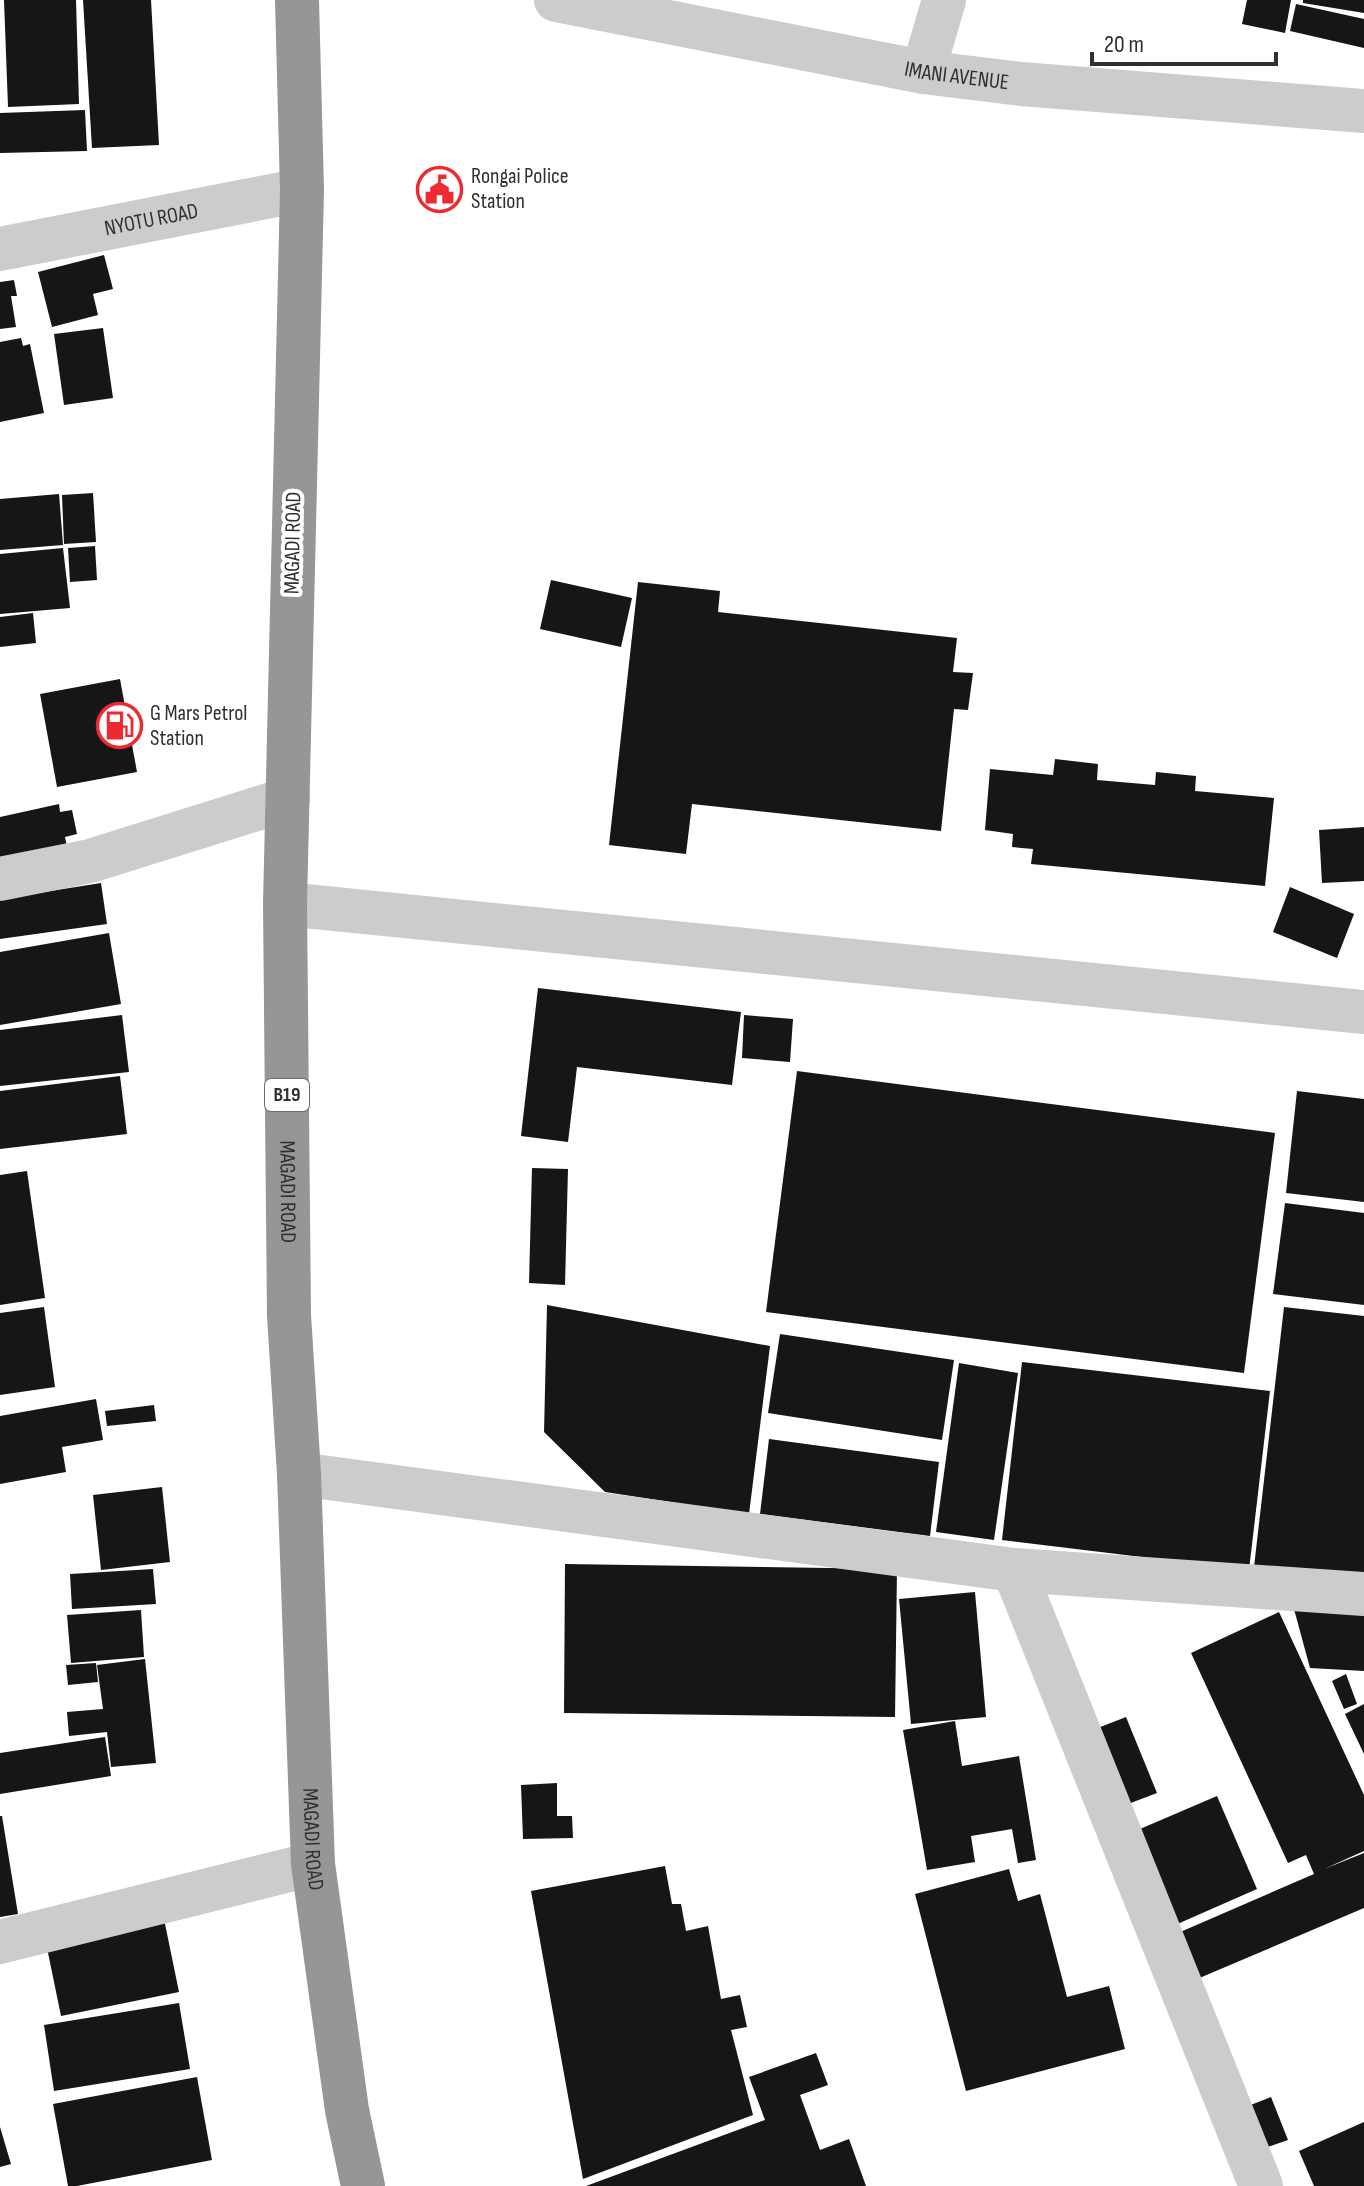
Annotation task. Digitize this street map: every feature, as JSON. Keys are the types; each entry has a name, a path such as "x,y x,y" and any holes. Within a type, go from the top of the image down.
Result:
{"highway":[{"name":"MAGADI ROAD","path":"297,0 302,190 285,904 289,1315 299,1474 313,1864 347,2110 363,2186"}],"street":[{"name":"IMANI AVENUE","path":"556,0 923,72 1021,84 1364,111"},
{"path":"923,72 944,0"},
{"name":"NYOTU ROAD","path":"0,249 302,190"},
{"path":"0,879 90,861 288,799"},
{"path":"285,904 1364,1012"},
{"path":"299,1474 1014,1570 1364,1594"},
{"path":"1014,1570 1261,2186"},
{"path":"0,1942 313,1864"}],"building":[{"path":"4,0 76,0 79,104 8,107"},
{"path":"83,0 151,0 159,145 92,148"},
{"path":"1247,0 1291,0 1285,33 1242,24"},
{"path":"1303,0 1364,0 1364,13 1303,3"},
{"path":"1296,4 1364,19 1364,48 1290,31"},
{"path":"85,110 87,151 0,153 0,113"},
{"path":"104,255 113,289 93,294 98,315 52,327 38,272"},
{"path":"14,280 17,296 11,296 16,327 0,329 0,282"},
{"path":"103,328 113,398 64,405 54,334"},
{"path":"21,338 23,346 30,344 44,413 0,422 0,342"},
{"path":"93,493 96,542 64,544 62,495"},
{"path":"59,494 63,545 0,550 0,499"},
{"path":"95,546 97,580 70,582 68,548"},
{"path":"63,548 70,608 0,614 0,554"},
{"path":"551,580 632,598 621,647 540,629"},
{"path":"638,582 720,591 718,612 957,638 953,672 973,673 968,710 954,709 941,831 692,804 686,854 609,845"},
{"path":"33,613 36,643 0,647 0,617"},
{"path":"120,679 137,772 57,787 40,694"},
{"path":"1055,759 1098,764 1097,780 1155,785 1156,772 1196,776 1195,791 1274,798 1265,886 1031,864 1033,849 1012,847 1013,834 985,830 990,769 1053,775"},
{"path":"59,804 60,812 72,810 77,834 65,837 67,847 0,861 0,817"},
{"path":"1364,827 1364,881 1322,883 1319,830"},
{"path":"101,883 107,924 0,939 0,899"},
{"path":"1290,887 1354,914 1337,958 1273,932"},
{"path":"109,933 121,1004 0,1025 0,952"},
{"path":"538,988 741,1012 732,1085 577,1067 568,1142 521,1136"},
{"path":"122,1015 129,1072 0,1086 0,1030"},
{"path":"744,1015 793,1019 790,1062 742,1058"},
{"path":"797,1071 1275,1133 1244,1373 766,1312"},
{"path":"120,1076 127,1134 0,1149 0,1091"},
{"path":"1297,1091 1364,1099 1364,1202 1286,1193"},
{"path":"532,1168 568,1169 565,1285 529,1283"},
{"path":"27,1171 45,1298 0,1305 0,1175"},
{"path":"1285,1203 1364,1213 1364,1305 1273,1294"},
{"path":"547,1305 770,1346 749,1514 605,1492 544,1432"},
{"path":"44,1307 55,1387 0,1395 0,1313"},
{"path":"1284,1307 1364,1316 1364,1580 1254,1567"},
{"path":"780,1334 954,1360 942,1440 768,1413"},
{"path":"1022,1362 1270,1391 1249,1570 1002,1540"},
{"path":"959,1363 1018,1373 994,1540 936,1532"},
{"path":"96,1399 103,1440 62,1447 66,1472 0,1484 0,1416"},
{"path":"154,1405 156,1421 107,1426 105,1411"},
{"path":"769,1439 939,1462 930,1536 760,1514"},
{"path":"162,1487 170,1562 101,1570 93,1495"},
{"path":"565,1564 897,1569 895,1717 564,1713"},
{"path":"153,1569 156,1604 72,1609 70,1574"},
{"path":"975,1592 986,1717 911,1724 899,1599"},
{"path":"1291,1598 1364,1607 1364,1671 1310,1668"},
{"path":"141,1610 144,1657 71,1663 67,1615"},
{"path":"1279,1612 1364,1795 1364,1851 1324,1869 1364,1853 1364,1908 1190,1982 1171,1936 1314,1874 1306,1855 1288,1863 1191,1653"},
{"path":"145,1659 156,1763 111,1767 107,1732 69,1736 67,1712 103,1709 97,1665"},
{"path":"96,1663 98,1682 68,1685 66,1665"},
{"path":"1346,1674 1357,1704 1344,1709 1332,1681"},
{"path":"1364,1704 1364,1754 1345,1714"},
{"path":"1126,1717 1157,1793 1115,1809 1085,1733"},
{"path":"955,1721 962,1766 1019,1756 1036,1860 1018,1863 1012,1829 971,1836 975,1862 927,1870 903,1730"},
{"path":"105,1737 111,1776 0,1794 0,1753"},
{"path":"557,1783 557,1816 572,1816 573,1838 523,1839 521,1785"},
{"path":"1217,1796 1257,1889 1166,1929 1126,1835"},
{"path":"0,1816 18,1914 0,1917"},
{"path":"665,1866 672,1904 681,1904 686,1931 708,1926 721,1999 740,1995 747,2027 731,2030 753,2115 583,2179 531,1891"},
{"path":"1009,1869 1018,1901 1040,1894 1067,1997 1109,1986 1125,2049 966,2091 915,1894"},
{"path":"164,1919 179,1992 61,2016 46,1943"},
{"path":"179,2003 190,2069 54,2091 44,2025"},
{"path":"816,2053 828,2085 800,2095 820,2150 849,2139 866,2186 586,2186 765,2120 749,2077"},
{"path":"197,2077 212,2160 68,2186 53,2104"},
{"path":"1271,2097 1288,2140 1259,2150 1243,2108"},
{"path":"1364,2122 1364,2186 1314,2186 1299,2151"},
{"path":"0,2127 11,2164 0,2167"}],"place":[{"name":"Rongai Police Station","path":"440,189"},
{"name":"G Mars Petrol Station","path":"119,726"}]}
